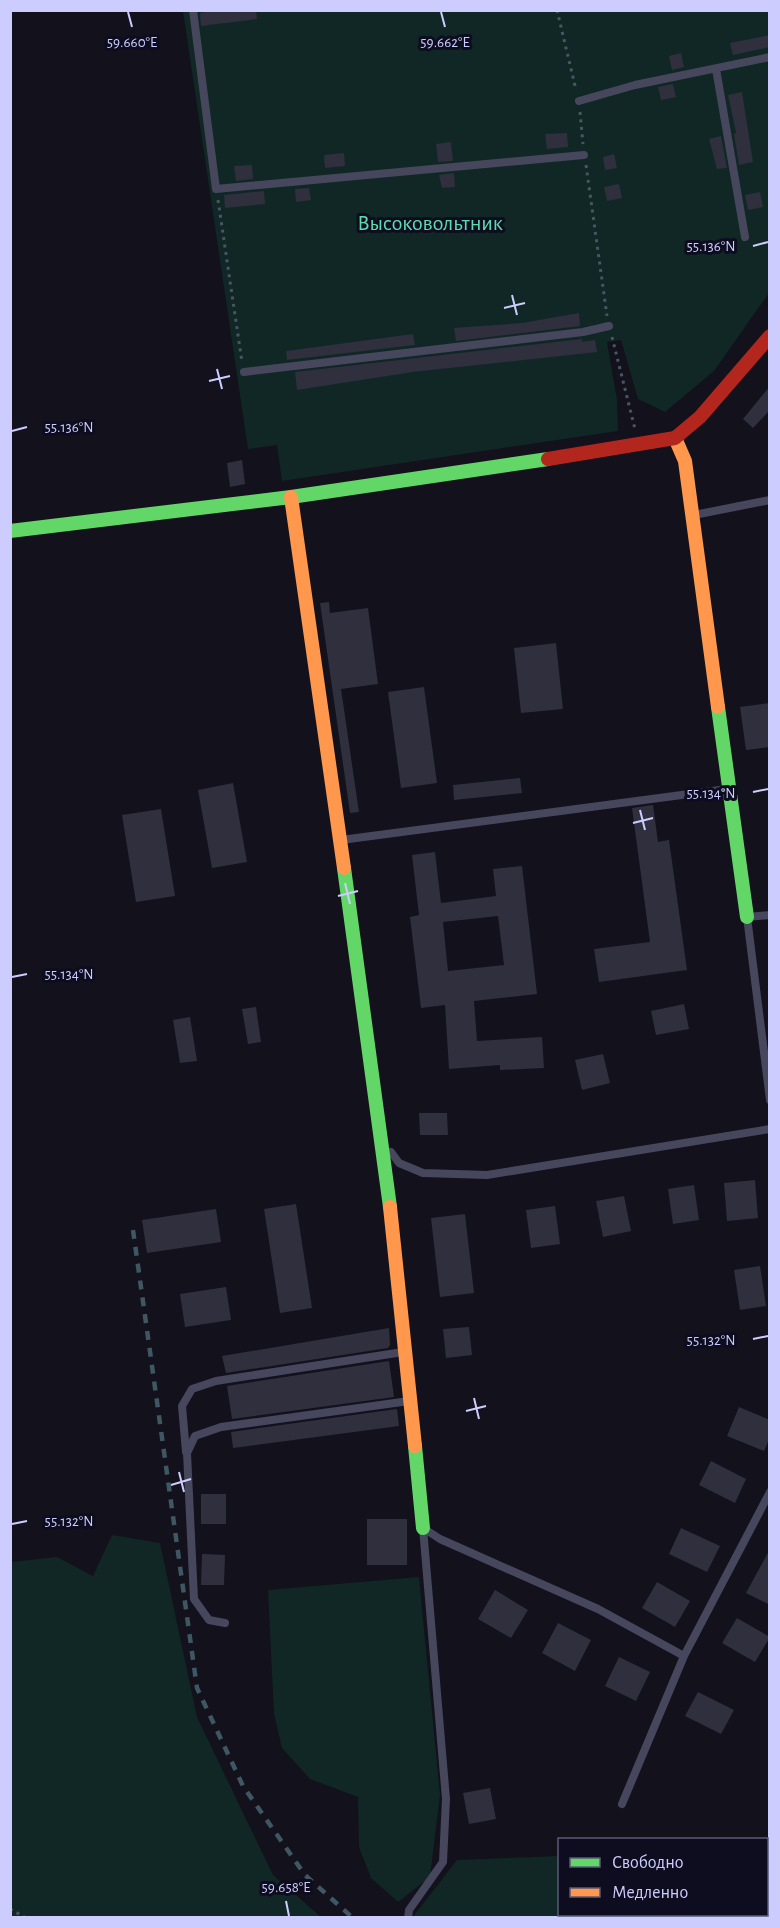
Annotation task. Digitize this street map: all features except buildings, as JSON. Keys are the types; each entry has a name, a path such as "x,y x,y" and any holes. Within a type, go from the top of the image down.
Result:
{"street":[{"path":"10,531 291,497 639,446 675,438 700,417 770,336"},
{"path":"675,438 686,461 714,664 728,789 747,917"},
{"path":"291,497 383,1142 423,1528"}],"lane":[{"path":"193,10 216,189 584,155"},
{"path":"579,101 635,85 770,57"},
{"path":"716,69 745,237"},
{"path":"244,372 560,335 609,326"},
{"path":"693,515 770,500"},
{"path":"340,841 728,789"},
{"path":"770,915 747,917 770,1100"},
{"path":"383,1142 399,1163 423,1173 487,1175 770,1129"},
{"path":"225,1623 209,1620 194,1599 187,1453 182,1406 192,1389 216,1381 405,1351"},
{"path":"187,1453 195,1436 221,1427 410,1401"},
{"path":"622,1804 684,1656 770,1492"},
{"path":"423,1528 440,1539 598,1609 684,1656"},
{"path":"408,1917 410,1910 443,1862 446,1799 423,1528"}],"path":[{"path":"557,10 579,101 584,155 591,186 609,326 639,446"},
{"path":"216,189 244,372"},
{"path":"10,1909 26,1917"}],"green space":[{"name":"Высоковольтник","path":"183,11 769,11 769,293 714,371 665,412 638,399 621,340 607,342 617,400 618,431 282,481 277,445 248,449"},
{"path":"112,1535 160,1543 197,1717 273,1875 321,1917 11,1917 11,1562 57,1557 93,1576"},
{"path":"419,1577 440,1795 430,1877 398,1902 371,1878 359,1847 358,1797 310,1779 282,1748 274,1714 268,1590"},
{"path":"768,1842 769,1917 412,1918 457,1860 558,1856 558,1916 768,1916"}],"railway":[{"path":"133,1230 197,1688 243,1786 305,1875 353,1918"}],"traffic: fast":[{"path":"10,531 291,497 548,459"},
{"path":"718,707 747,917"},
{"path":"344,868 390,1207"},
{"path":"415,1446 423,1528"}],"traffic: slow":[{"path":"675,438 685,461 718,707"},
{"path":"291,497 344,868"},
{"path":"390,1207 415,1446"}],"traffic: jam":[{"path":"548,459 675,438 700,417 770,336"}]}
